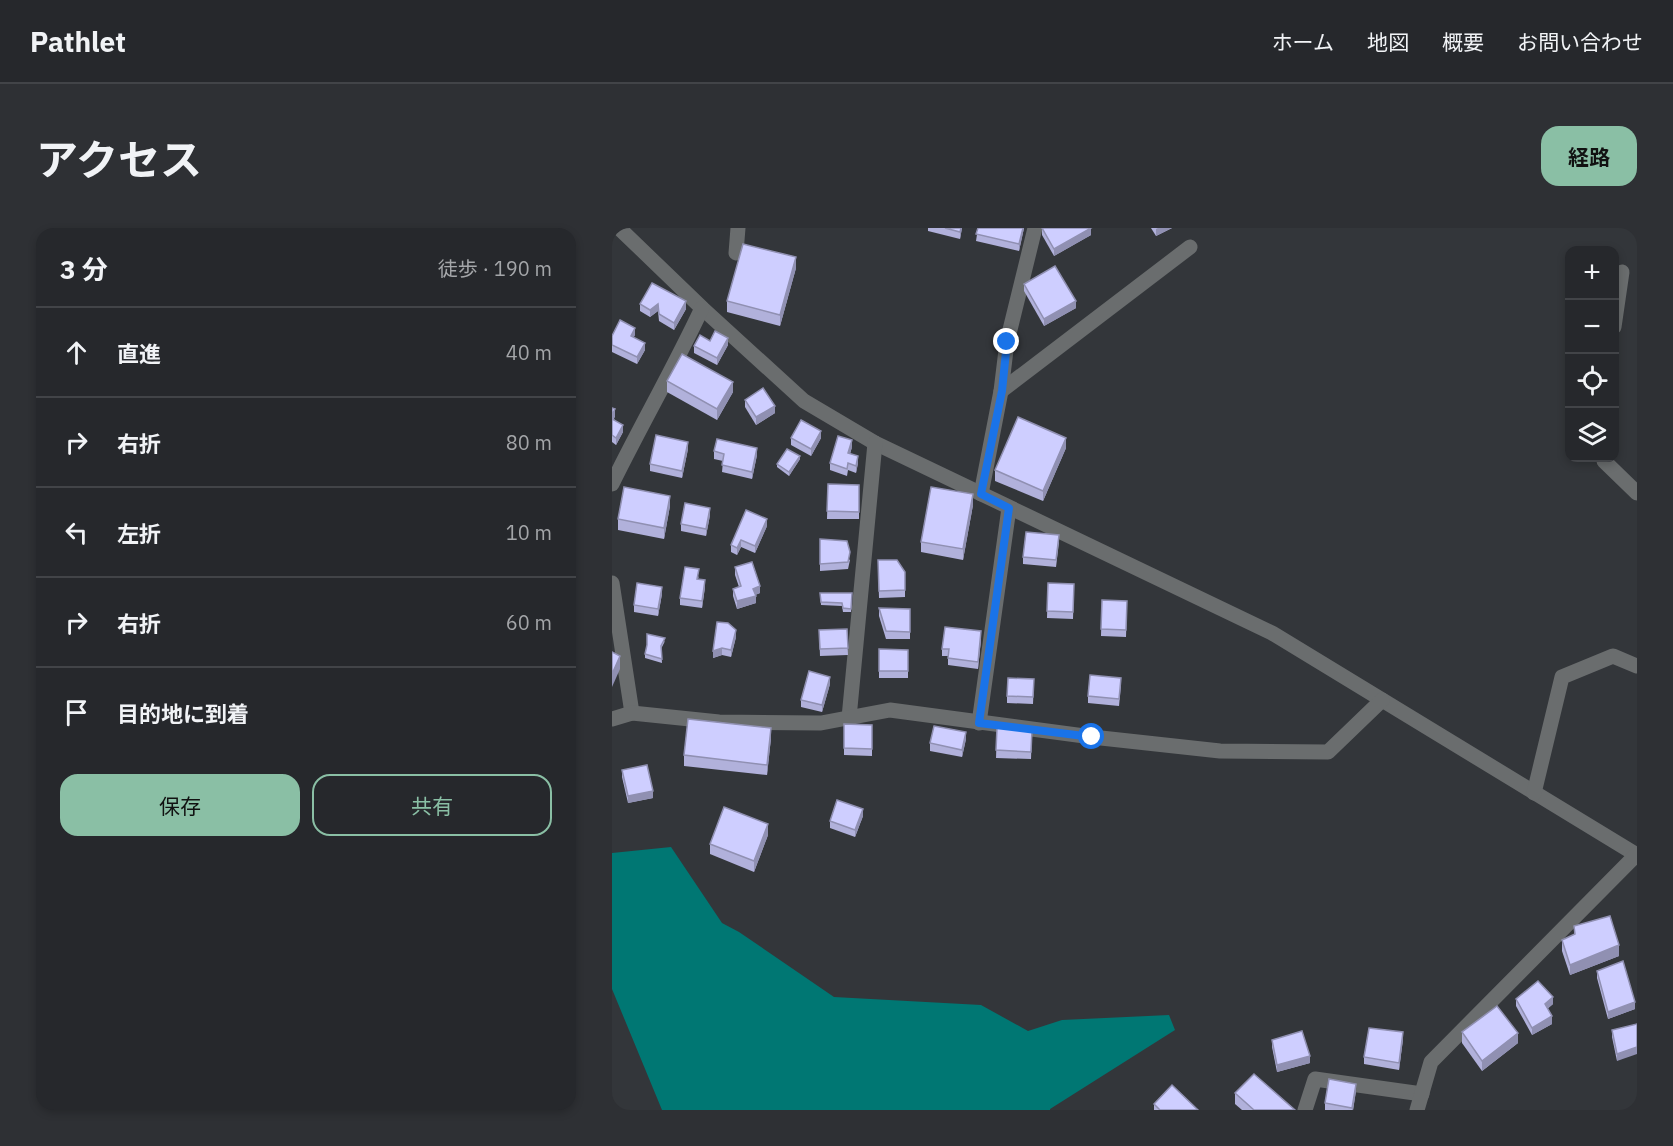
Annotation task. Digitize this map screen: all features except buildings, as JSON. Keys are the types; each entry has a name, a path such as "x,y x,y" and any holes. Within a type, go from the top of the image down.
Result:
{"street":[{"path":"736,253 738,228"},
{"path":"981,494 1002,391 1007,342 1035,228"},
{"path":"627,231 702,308 804,401 875,443 1272,633 1636,855 1431,1062 1417,1110"},
{"path":"1002,391 1190,247"},
{"path":"1618,300 1622,272"},
{"path":"612,484 641,424 677,361 702,308"},
{"path":"849,718 875,443"},
{"path":"1605,462 1637,493"},
{"path":"979,723 1009,508"},
{"path":"612,588 632,713"},
{"path":"1534,793 1562,677 1612,656 1637,666"},
{"path":"612,719 632,713 719,722 821,723 890,710 979,723 1220,751 1328,752 1382,700"},
{"path":"1305,1110 1315,1079 1422,1094"}],"water":[{"path":"671,847 722,923 739,932 834,997 981,1005 1028,1031 1062,1020 1169,1015 1175,1030 1050,1110 662,1110 612,989 612,853"}],"route":[{"path":"1007,342 1002,391 981,494 1009,508 979,723 1092,737"}]}
